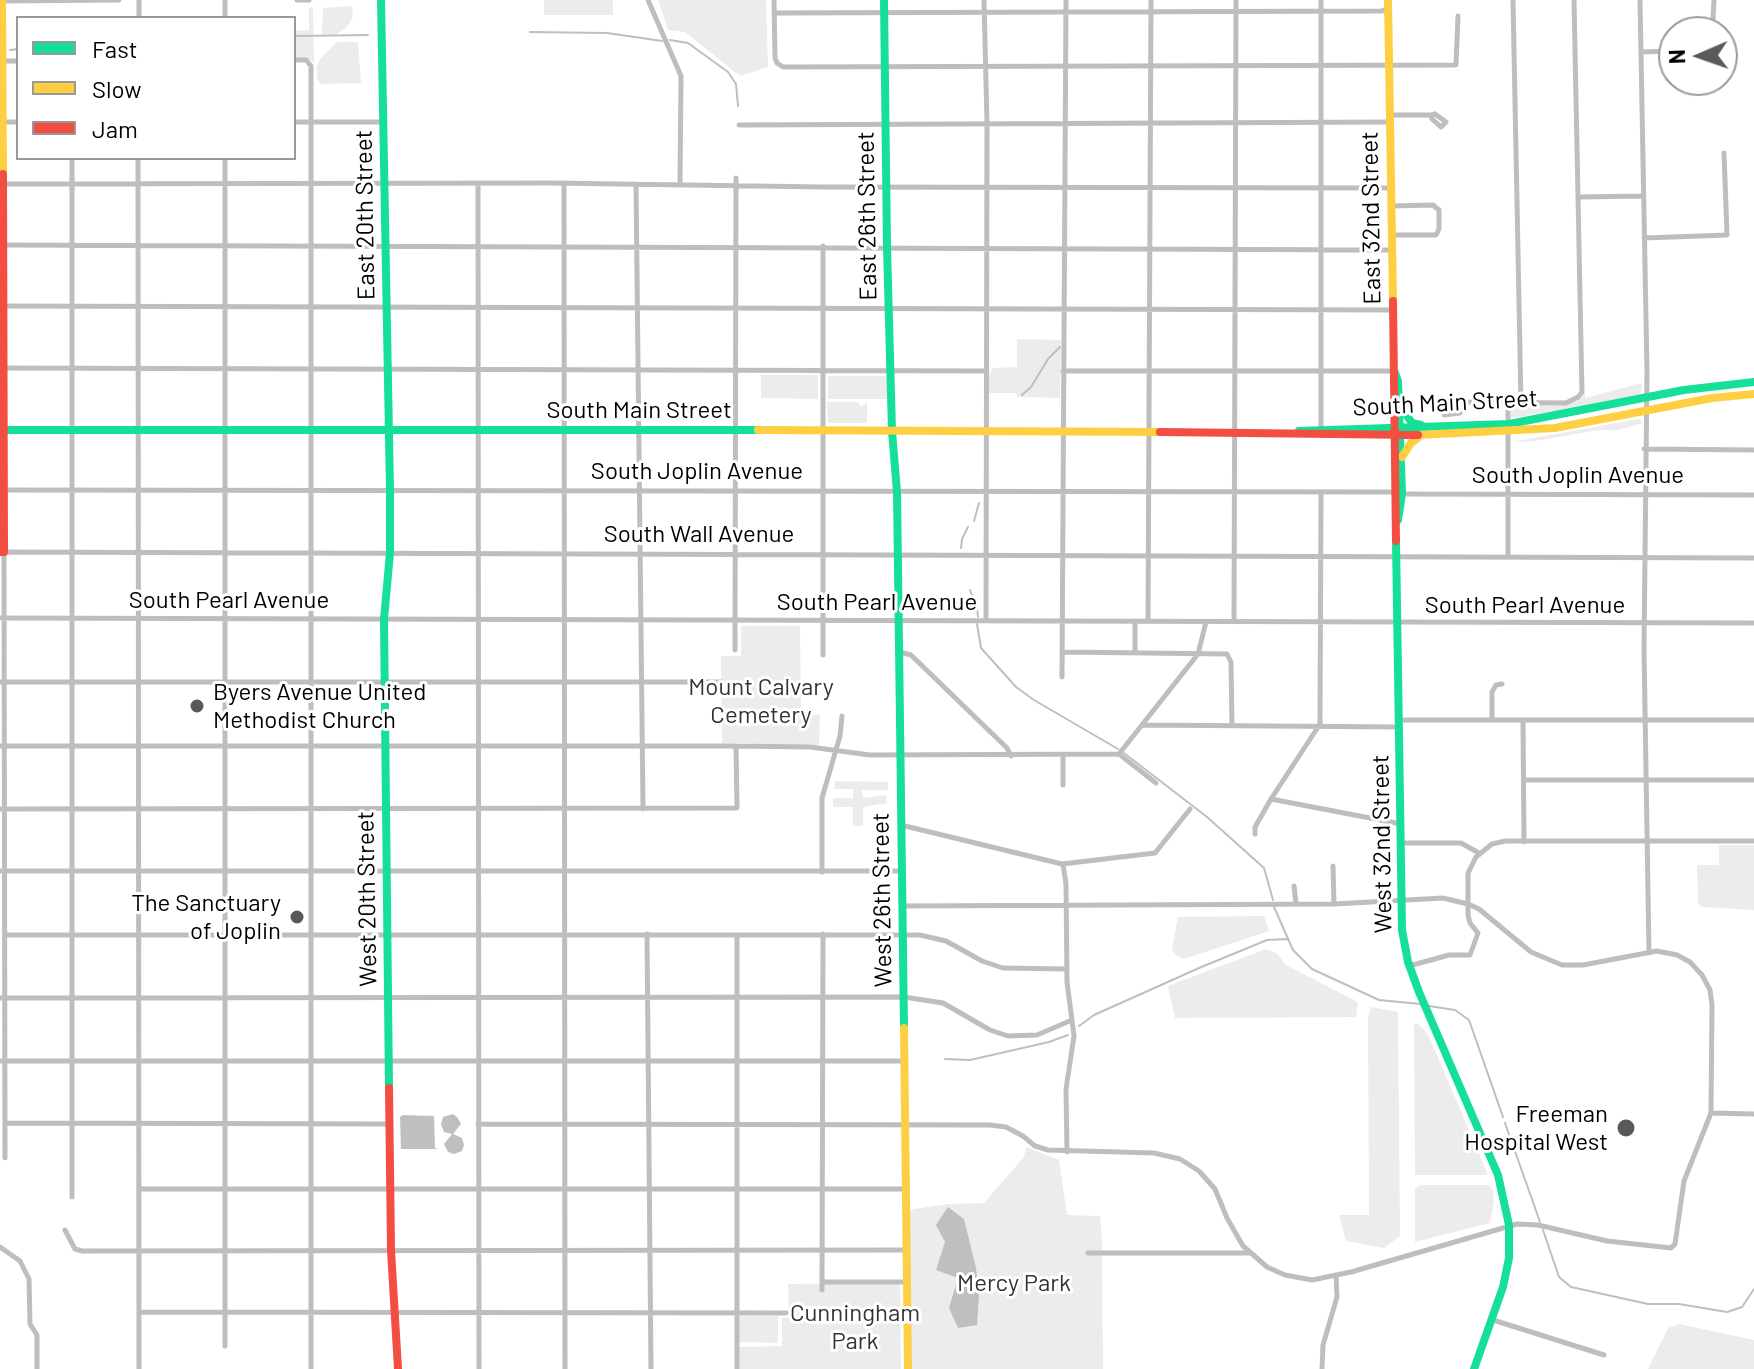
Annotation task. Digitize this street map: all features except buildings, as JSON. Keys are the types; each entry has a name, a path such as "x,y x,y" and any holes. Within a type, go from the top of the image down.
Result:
{"main road":[{"path":"1,0 2,552"},
{"name":"East 20th Street","path":"381,0 388,429"},
{"name":"East 26th Street","path":"884,0 892,431"},
{"name":"East 32nd Street","path":"1388,4 1396,431"},
{"name":"South Main Street","path":"1,430 1278,433 1396,431 1424,426 1509,429 1646,397 1754,382"},
{"name":"South Main Street","path":"1396,431 1420,436 1568,426 1712,398 1754,394"},
{"path":"1420,436 1398,459 1375,432 1396,406 1412,423 1424,426"},
{"name":"South Main Street","path":"1278,433 1321,428 1375,432"},
{"name":"West 20th Street","path":"388,429 390,553 384,619 389,1124 391,1250 398,1369"},
{"name":"West 26th Street","path":"892,431 897,492 908,1369"},
{"name":"West 32nd Street","path":"1396,431 1402,930 1409,966 1498,1175 1509,1225 1507,1270 1493,1320 1474,1369"}],"street":[{"path":"1,0 119,0"},
{"path":"297,0 309,0"},
{"path":"648,0 681,76 680,185"},
{"path":"774,0 777,63 783,67 1456,65 1458,16"},
{"path":"984,0 987,123 986,621"},
{"path":"1062,677 1066,0"},
{"path":"1148,621 1151,0"},
{"path":"1234,622 1236,0"},
{"path":"1321,0 1321,428"},
{"path":"1513,0 1521,403"},
{"path":"1444,415 1460,413 1463,402 1572,401 1582,392 1574,0"},
{"path":"1640,0 1649,953"},
{"path":"774,13 1381,11 1388,4"},
{"path":"1641,52 1658,51"},
{"path":"296,60 309,63 311,123 311,1369"},
{"path":"739,125 1321,122 1431,115"},
{"path":"296,122 384,122"},
{"path":"1644,238 1721,237 1728,234 1724,153"},
{"path":"72,160 72,1197"},
{"path":"138,160 139,1369"},
{"path":"225,160 225,1346"},
{"path":"735,650 736,178"},
{"path":"478,183 479,1369"},
{"path":"1,184 564,183 1391,188"},
{"path":"564,183 565,1369"},
{"path":"636,184 643,809"},
{"path":"1579,197 1643,196"},
{"path":"1391,206 1433,205 1439,210 1439,229 1436,235 1391,235"},
{"path":"1,245 1392,250"},
{"path":"823,246 823,655"},
{"path":"1,306 1393,310"},
{"path":"1,368 987,371"},
{"path":"1063,371 1394,371"},
{"path":"1508,402 1508,557"},
{"path":"1644,449 1754,450"},
{"name":"South Joplin Avenue","path":"2,490 1754,495"},
{"path":"1255,834 1255,827 1271,799 1318,727 1321,493"},
{"path":"2,552 5,935 2,1061 5,1158"},
{"name":"South Wall Avenue","path":"2,552 1754,558"},
{"name":"South Pearl Avenue","path":"2,618 1754,623"},
{"path":"1135,621 1135,653"},
{"path":"1119,754 1198,654 1206,622"},
{"path":"899,652 911,655 1007,748 1011,756"},
{"path":"1062,652 1227,654 1231,658 1232,726"},
{"path":"2,682 721,682"},
{"path":"1492,720 1492,692 1496,685 1502,684"},
{"path":"822,872 822,798 841,732 842,716"},
{"path":"1142,725 1318,727 1492,720 1754,720"},
{"path":"1523,720 1524,842"},
{"path":"3,746 736,746 810,747 866,755 1119,754 1156,783"},
{"path":"3,809 737,808 736,746"},
{"path":"1063,755 1063,785"},
{"path":"1524,780 1754,780"},
{"path":"1271,799 1401,824"},
{"path":"901,825 1063,864 1155,853 1190,809"},
{"path":"1409,966 1449,955 1470,955 1478,933 1470,923 1468,873 1479,853 1498,842 1754,841"},
{"path":"1401,843 1461,843 1479,853"},
{"path":"1063,864 1066,879 1066,969 1074,1049 1066,1089 1067,1152"},
{"path":"1333,866 1334,904"},
{"path":"3,871 902,871"},
{"path":"1294,886 1296,904"},
{"path":"478,1124 990,1125 1006,1127 1035,1146 1067,1152 1154,1153 1180,1159 1199,1171 1215,1189 1243,1246 1267,1267 1314,1280 1509,1225 1530,1224 1607,1241 1674,1247 1684,1181 1711,1113 1710,990 1702,975 1684,958 1664,951 1583,965 1562,965 1531,952 1486,914 1468,904 1443,898 1334,904 902,906"},
{"path":"647,934 651,1369"},
{"path":"822,1290 823,934"},
{"path":"5,935 903,935 941,939 982,961 1003,968 1066,969"},
{"path":"737,935 737,1369"},
{"path":"2,998 904,997 947,1004 990,1030 1008,1036 1037,1035 1072,1020"},
{"path":"2,1061 905,1061"},
{"path":"1711,1113 1754,1114"},
{"path":"5,1123 389,1124"},
{"path":"139,1189 906,1189"},
{"path":"65,1230 77,1251 907,1250"},
{"path":"0,1247 20,1261 28,1275 30,1324 37,1335 37,1369"},
{"path":"1088,1253 1251,1253"},
{"path":"1322,1369 1322,1348 1337,1294 1336,1276"},
{"path":"822,1282 907,1282"},
{"path":"139,1312 786,1313"},
{"path":"1493,1320 1604,1355"}],"green space":[{"path":"544,0 613,0 613,15 544,15"},
{"path":"658,0 766,0 768,67 740,76 685,32 668,30"},
{"path":"352,6 353,16 347,27 335,35 322,34 323,8"},
{"path":"313,7 314,63 308,59 296,59 296,31 309,30 309,8"},
{"path":"337,42 358,42 361,83 321,84 317,79 317,66 321,58"},
{"path":"1017,339 1061,340 1060,398 989,393 992,368 1017,367"},
{"path":"761,375 818,375 818,399 761,398"},
{"path":"828,376 887,376 887,399 828,399"},
{"path":"1642,383 1640,397 1511,418 1511,409 1515,404 1567,404 1577,401 1585,392 1585,398"},
{"path":"827,402 858,402 861,407 867,402 867,423 828,423"},
{"path":"1639,419 1643,423 1618,430 1511,442"},
{"name":"Mount Calvary Cemetery","path":"741,626 800,626 801,715 820,715 819,745 722,743 721,656 741,656"},
{"path":"835,781 888,782 888,790 862,790 863,798 886,795 887,803 863,807 863,826 853,826 853,807 833,807 833,798 853,798 853,789 834,789"},
{"path":"1719,845 1754,845 1754,910 1702,907 1698,904 1697,865 1719,865"},
{"path":"1264,916 1269,931 1184,959 1175,955 1172,949 1178,917"},
{"path":"1266,949 1278,954 1286,965 1358,1002 1356,1017 1175,1018 1168,986"},
{"path":"1371,1007 1398,1012 1400,1236 1384,1248 1346,1241 1339,1215 1369,1215 1368,1017"},
{"path":"1417,1023 1428,1034 1488,1175 1415,1175 1414,1024"},
{"name":"Mercy Park","path":"1026,1147 1059,1160 1067,1215 1100,1216 1103,1369 908,1369 907,1210 984,1203 1024,1157"},
{"path":"1420,1185 1489,1185 1494,1201 1490,1223 1415,1242 1415,1189"},
{"name":"Cunningham Park","path":"900,1283 901,1369 739,1369 739,1347 782,1346 782,1318 789,1317 788,1284"},
{"path":"740,1316 778,1316 778,1343 739,1342"},
{"path":"1679,1324 1754,1340 1754,1369 1648,1369 1668,1328"}],"shaded area":[{"path":"453,1114 461,1124 453,1134 462,1138 464,1145 462,1151 454,1154 448,1152 444,1144 452,1134 444,1132 441,1124 443,1117"},
{"path":"434,1116 435,1148 438,1149 401,1149 400,1117"},
{"path":"948,1207 964,1219 976,1268 979,1296 977,1325 958,1328 949,1308 958,1278 936,1270 945,1242 936,1225"}],"waterway":[{"path":"530,32 607,33 662,41"},
{"path":"296,36 368,35"},
{"path":"670,40 688,43 728,72 736,84 738,106"},
{"path":"10,50 16,49"},
{"path":"1022,395 1060,347"},
{"path":"974,521 979,503"},
{"path":"961,548 968,527"},
{"path":"970,590 978,617"},
{"path":"977,624 981,648 1016,687 1118,749"},
{"path":"1124,753 1207,817 1264,868 1273,900"},
{"path":"1274,907 1293,950 1312,969 1379,1000 1420,1004"},
{"path":"1079,1026 1094,1015 1199,968 1267,940 1288,939"},
{"path":"1429,1006 1455,1010 1469,1020 1503,1117"},
{"path":"945,1059 970,1060 1068,1035"},
{"path":"1505,1123 1540,1222"},
{"path":"1543,1230 1559,1277 1571,1287 1648,1304 1679,1304 1727,1312 1742,1307 1754,1289"}],"traffic: fast":[{"path":"381,0 390,490 390,553 384,619 389,1088"},
{"path":"884,0 887,247 892,431 897,492 904,1028"},
{"path":"1395,373 1398,381 1402,494 1398,520"},
{"path":"1299,431 1509,424 1684,390 1754,382"},
{"path":"1402,409 1412,423 1421,425"},
{"path":"0,430 758,430"},
{"path":"1396,541 1402,930 1408,962 1419,992 1498,1175 1509,1225 1509,1258 1503,1287 1474,1369"}],"traffic: slow":[{"path":"2,0 3,174"},
{"path":"1388,0 1393,301"},
{"path":"1418,435 1555,428 1712,398 1754,394"},
{"path":"758,430 1160,432"},
{"path":"1402,457 1420,436"},
{"path":"904,1028 908,1369"}],"traffic: jam":[{"path":"0,552 4,552 3,174"},
{"path":"1393,301 1396,541"},
{"path":"1160,432 1418,435"},
{"path":"389,1088 391,1250 398,1369"}],"place":[{"name":"Byers Avenue United Methodist Church","path":"197,706"},
{"name":"The Sanctuary of Joplin","path":"297,917"},
{"name":"Freeman Hospital West","path":"1626,1128"}]}
